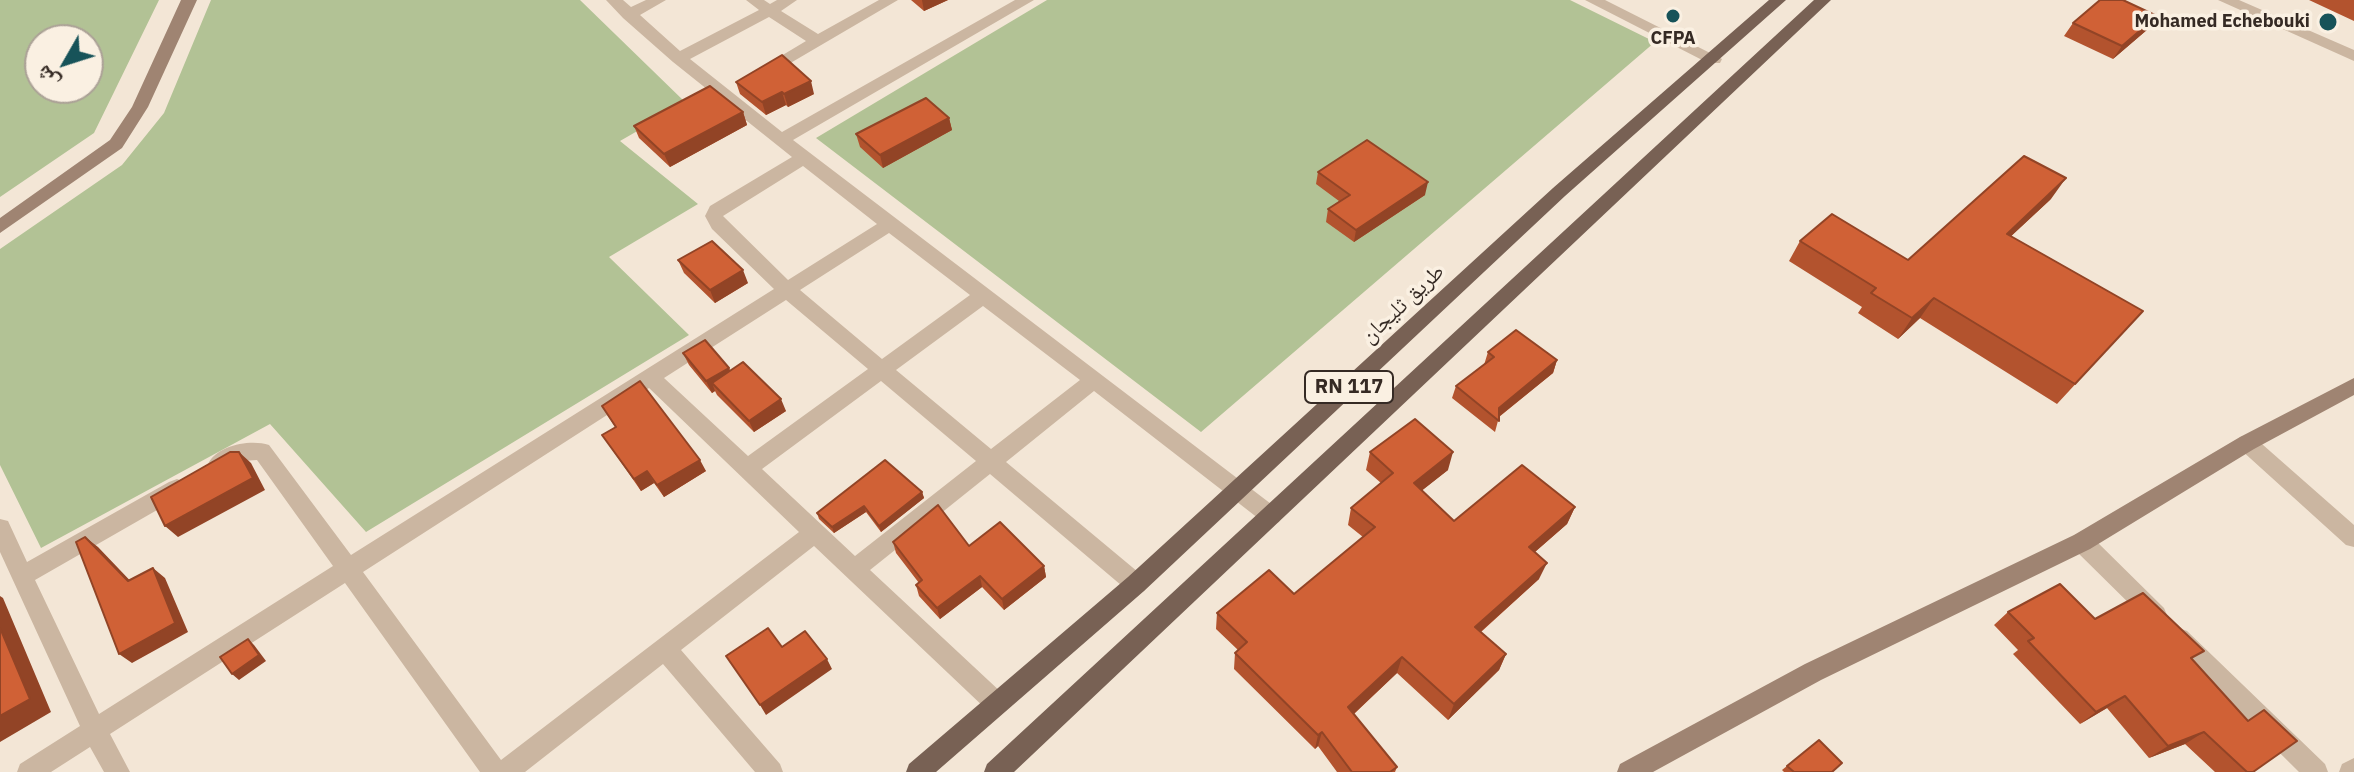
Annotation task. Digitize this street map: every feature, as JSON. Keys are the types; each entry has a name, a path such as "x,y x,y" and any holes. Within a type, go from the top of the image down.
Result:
{"main road":[{"name":"طريق ثليجان","path":"918,772 995,702 1136,584 1559,192 1778,0"},
{"name":"RN 117","path":"996,772 1823,0"}],"street":[{"path":"0,227 116,144 140,107 189,0"},
{"path":"614,0 679,58 738,85 781,140 1271,516"},
{"path":"628,15 658,0"},
{"path":"754,0 817,41"},
{"path":"679,58 789,0"},
{"path":"738,85 890,0"},
{"path":"781,140 1026,0"},
{"path":"1593,0 1714,59"},
{"path":"2226,0 2354,56"},
{"path":"804,158 716,210 714,216 718,224 787,290 1136,584"},
{"path":"29,772 890,224"},
{"path":"746,469 983,296"},
{"path":"650,377 995,702"},
{"path":"853,570 1093,381"},
{"path":"1643,769 1813,672 2082,542 2247,443 2354,386"},
{"path":"2247,443 2354,538"},
{"path":"24,575 237,453 262,451 495,772"},
{"path":"0,528 94,730 118,772"},
{"path":"505,772 814,533"},
{"path":"2082,542 2316,772"},
{"path":"665,649 771,772"}],"green space":[{"path":"0,0 159,0 94,133 0,197"},
{"path":"211,0 580,0 686,103 620,141 698,204 609,257 689,335 366,532 270,424 41,548 0,465 0,249 122,165 164,113"},
{"path":"1047,0 1570,0 1655,42 1201,432 816,138"}],"building":[{"path":"2100,0 2123,0 2157,16 2122,46 2073,23"},
{"path":"782,55 811,81 762,102 736,82"},
{"path":"710,86 743,112 664,154 634,126"},
{"path":"926,98 949,118 880,155 856,134"},
{"path":"1367,140 1428,182 1356,230 1328,209 1350,195 1318,172"},
{"path":"2024,156 2066,178 2007,234 2143,311 2075,384 1934,298 1912,318 1871,293 1876,288 1800,241 1832,214 1908,260"},
{"path":"712,241 743,270 710,290 678,260"},
{"path":"1516,330 1557,360 1499,408 1499,421 1456,386 1494,357 1488,352"},
{"path":"705,340 729,368 706,381 683,353"},
{"path":"743,362 781,399 749,421 712,383"},
{"path":"640,381 700,460 657,485 647,471 634,479 602,435 616,427 602,406"},
{"path":"1415,419 1453,452 1414,483 1454,521 1522,465 1575,507 1529,547 1547,563 1475,627 1506,654 1454,704 1402,657 1348,707 1397,767 1390,772 1352,772 1322,732 1318,735 1235,653 1247,642 1217,613 1269,570 1294,594 1375,527 1351,508 1393,473 1370,452"},
{"path":"230,452 239,452 253,478 165,526 151,497"},
{"path":"885,460 922,492 879,526 864,506 832,527 817,513"},
{"path":"938,505 969,546 1000,522 1044,566 1002,599 980,576 937,608 916,585 922,580 893,542"},
{"path":"85,537 128,581 153,568 175,623 119,654 76,542"},
{"path":"2060,584 2095,619 2143,593 2204,651 2191,658 2248,721 2264,710 2297,741 2253,772 2247,772 2204,732 2168,746 2125,696 2096,712 2028,641 2034,638 2008,612"},
{"path":"0,628 30,699 0,716"},
{"path":"768,628 782,647 805,631 827,659 760,705 726,656"},
{"path":"248,639 259,655 232,674 220,657"},
{"path":"1819,740 1842,763 1832,772 1794,772 1787,766"}],"place":[{"name":"CFPA","path":"1673,16"},
{"name":"Mohamed Echebouki","path":"2328,22"}]}
